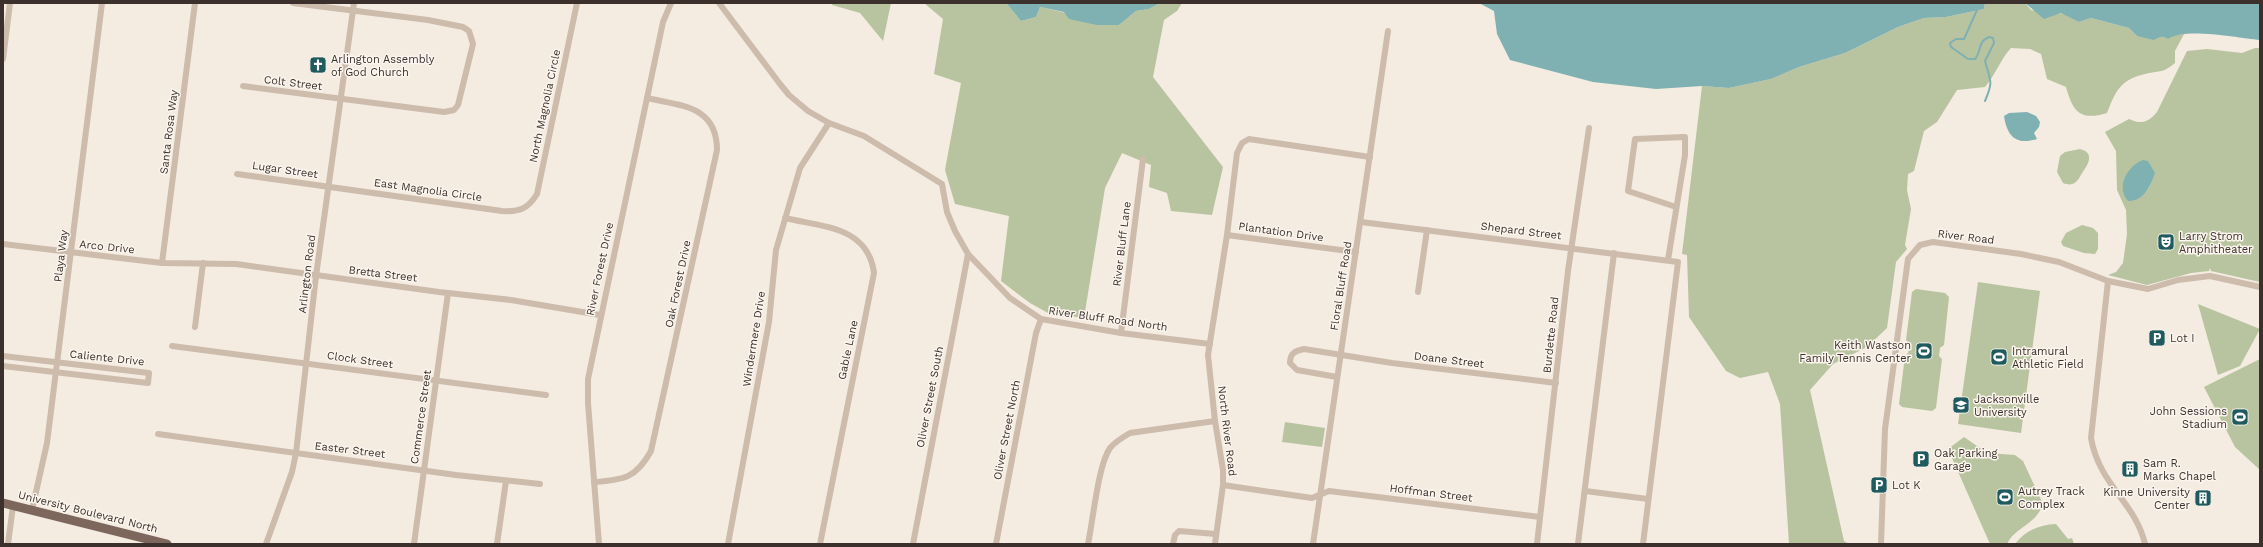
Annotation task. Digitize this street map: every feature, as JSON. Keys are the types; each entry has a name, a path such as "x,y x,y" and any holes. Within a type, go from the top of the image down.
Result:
{"main road":[{"name":"University Boulevard North","path":"3,503 167,544"}],"street":[{"path":"3,59 10,3"},
{"name":"Playa Way","path":"32,510 47,443 102,3"},
{"name":"Santa Rosa Way","path":"162,263 195,3"},
{"path":"293,3 353,12"},
{"name":"Arlington Road","path":"266,544 292,472 296,453 316,276 354,3"},
{"name":"North Magnolia Circle","path":"524,209 532,203 537,194 577,3"},
{"name":"River Forest Drive","path":"599,544 588,403 588,379 600,315 663,22 670,3"},
{"name":"River Bluff Road North","path":"719,3 789,95 828,123 864,136 942,184 947,212 955,231 968,254 1010,298 1040,319 1122,333 1210,344"},
{"name":"Colt Street","path":"243,86 444,112 454,110 460,101 473,44 469,31 464,27 428,20 353,12"},
{"name":"Floral Bluff Road","path":"1313,544 1388,31"},
{"name":"Oak Forest Drive","path":"594,482 621,480 635,472 645,462 651,451 717,150 714,128 700,113 687,107 647,98"},
{"name":"Windermere Drive","path":"728,544 770,322 776,250 800,168 828,123"},
{"name":"Burdette Road","path":"1537,544 1568,271 1573,248 1589,128"},
{"path":"1668,260 1685,155 1685,137 1635,139 1628,191 1676,207"},
{"path":"1210,344 1227,235 1237,153 1242,143 1249,139 1370,157"},
{"name":"River Bluff Lane","path":"1122,333 1143,159"},
{"name":"Lugar Street","path":"237,174 329,187"},
{"name":"East Magnolia Circle","path":"329,187 502,211 524,209"},
{"name":"Gable Lane","path":"785,218 848,233 860,242 867,250 873,261 874,274 820,544"},
{"name":"Shepard Street","path":"1361,222 1678,262 1648,499"},
{"path":"1418,292 1427,230"},
{"name":"Plantation Drive","path":"1227,235 1356,252"},
{"name":"River Road","path":"1881,544 1885,429 1908,259 1912,252 1920,245 1926,242 1977,247 2063,263 2108,281 2153,289 2178,280 2210,276 2260,287"},
{"name":"Arco Drive","path":"3,244 162,263"},
{"name":"Oliver Street South","path":"913,544 968,254"},
{"path":"1578,544 1614,254"},
{"name":"Bretta Street","path":"162,263 236,264 316,276 511,300 600,315"},
{"path":"194,327 203,263"},
{"path":"2108,281 2091,438 2094,455 2102,472 2139,523 2145,544"},
{"name":"Commerce Street","path":"414,544 448,293"},
{"name":"Oliver Street North","path":"996,544 1036,333 1040,319"},
{"name":"North River Road","path":"1210,344 1208,355 1224,485 1215,544"},
{"name":"Clock Street","path":"172,346 546,395"},
{"name":"Doane Street","path":"1337,377 1298,370 1290,363 1293,352 1304,349 1340,356 1556,383"},
{"name":"Caliente Drive","path":"3,356 149,373 148,383 3,366"},
{"path":"1088,544 1102,470 1110,449 1120,439 1130,433 1215,421"},
{"name":"Easter Street","path":"158,434 506,481 540,484"},
{"path":"497,544 506,481"},
{"name":"Hoffman Street","path":"1224,485 1312,498 1329,491 1540,517"},
{"path":"1585,491 1648,499 1642,544"},
{"path":"8,544 13,506"},
{"path":"1173,544 1175,535 1179,531 1216,534"}],"green space":[{"path":"832,3 891,3 883,41 860,13 832,5"},
{"path":"924,3 1011,3 1007,4 1021,21 1036,17 1040,7 1119,25 1136,11 1149,9 1160,3 1182,3 1177,11 1164,20 1153,77 1223,167 1212,215 1171,211 1167,193 1149,187 1151,165 1122,153 1105,188 1084,318 1048,313 1030,303 1001,281 1009,216 955,204 945,170 961,83 934,74 943,19"},
{"path":"1985,3 2025,3 2031,10 2050,15 2064,13 2079,22 2091,18 2129,28 2137,36 2158,37 2184,34 2175,51 2175,63 2163,71 2132,78 2117,91 2107,113 2090,116 2084,115 2075,108 2066,87 2047,79 2041,54 2030,49 2011,48 1985,87 1957,90 1937,122 1924,131 1914,171 1908,174 1907,190 1911,209 1905,245 1907,249 1896,262 1887,328 1867,347 1833,364 1810,390 1844,541 1849,544 1789,544 1780,404 1768,372 1740,378 1726,371 1689,317 1687,255 1682,254 1702,86 1729,88 1771,79 1799,67 1845,53 1898,27 1924,18 1946,17 1984,9"},
{"path":"2255,48 2260,48 2260,282 2211,271 2210,268 2209,271 2191,273 2147,285 2108,275 2116,272 2123,263 2127,234 2126,210 2117,190 2116,151 2105,132 2129,119 2137,122 2144,122 2151,118 2157,112 2187,51 2207,49 2242,53","holes":["2155,173 2148,189 2124,185 2124,179"]},
{"path":"2080,149 2087,152 2089,155 2088,164 2076,182 2071,184 2063,183 2057,172 2060,156 2065,152"},
{"path":"2082,225 2093,228 2098,233 2098,249 2095,254 2084,253 2063,246 2061,242 2066,233"},
{"name":"Intramural Athletic Field","path":"1978,282 2040,291 2021,433 1958,424"},
{"name":"Keith Wastson Family Tennis Center","path":"1916,289 1945,293 1949,297 1944,345 1940,348 1939,356 1942,359 1936,408 1932,411 1902,407 1899,404 1905,356 1908,353 1910,345 1906,340 1912,292"},
{"path":"2198,304 2260,329 2240,366 2218,375"},
{"name":"John Sessions Stadium","path":"2260,359 2260,470 2235,447 2204,387"},
{"path":"1285,422 1325,428 1322,447 1282,442"},
{"name":"Autrey Track Complex","path":"1964,437 1987,453 2015,455 2023,461 2043,504 2036,517 2015,534 2007,544 1990,544 1948,449"},
{"path":"2056,524 2068,539 2072,538 2074,544 2015,544 2019,539 2033,529"}],"water":[{"path":"1160,3 1149,9 1136,11 1119,25 1097,25 1069,19 1064,12 1040,7 1036,17 1021,21 1007,4"},
{"path":"1479,3 1985,3 1984,9 1946,17 1924,18 1898,27 1845,53 1799,67 1771,79 1729,88 1702,86 1656,89 1593,82 1510,60 1497,34 1494,11"},
{"path":"2025,3 2260,3 2260,40 2212,34 2186,34 2168,39 2161,37 2154,40 2137,36 2129,28 2091,18 2079,22 2061,13 2044,19"},
{"path":"2027,112 2036,116 2040,122 2039,127 2034,133 2037,139 2029,141 2018,140 2013,137 2007,129 2004,116 2009,113"},
{"path":"2143,160 2148,161 2155,173 2146,192 2138,199 2128,201 2124,195 2123,189 2125,177 2132,167"}],"waterway":[{"path":"1977,10 1964,39 1956,39 1950,43 1951,47 1968,59 1975,59 1983,41 1989,37 1993,38 1994,43 1985,61 1990,77 1990,89 1985,101"}],"place":[{"name":"Arlington Assembly of God Church","path":"318,65"},
{"name":"Larry Strom Amphitheater","path":"2166,242"},
{"name":"Lot I","path":"2157,338"},
{"name":"Keith Wastson Family Tennis Center","path":"1924,351"},
{"name":"Intramural Athletic Field","path":"1999,357"},
{"name":"Jacksonville University","path":"1961,405"},
{"name":"John Sessions Stadium","path":"2240,417"},
{"name":"Oak Parking Garage","path":"1921,459"},
{"name":"Sam R. Marks Chapel","path":"2130,469"},
{"name":"Lot K","path":"1879,485"},
{"name":"Autrey Track Complex","path":"2005,497"},
{"name":"Kinne University Center","path":"2203,498"}]}
